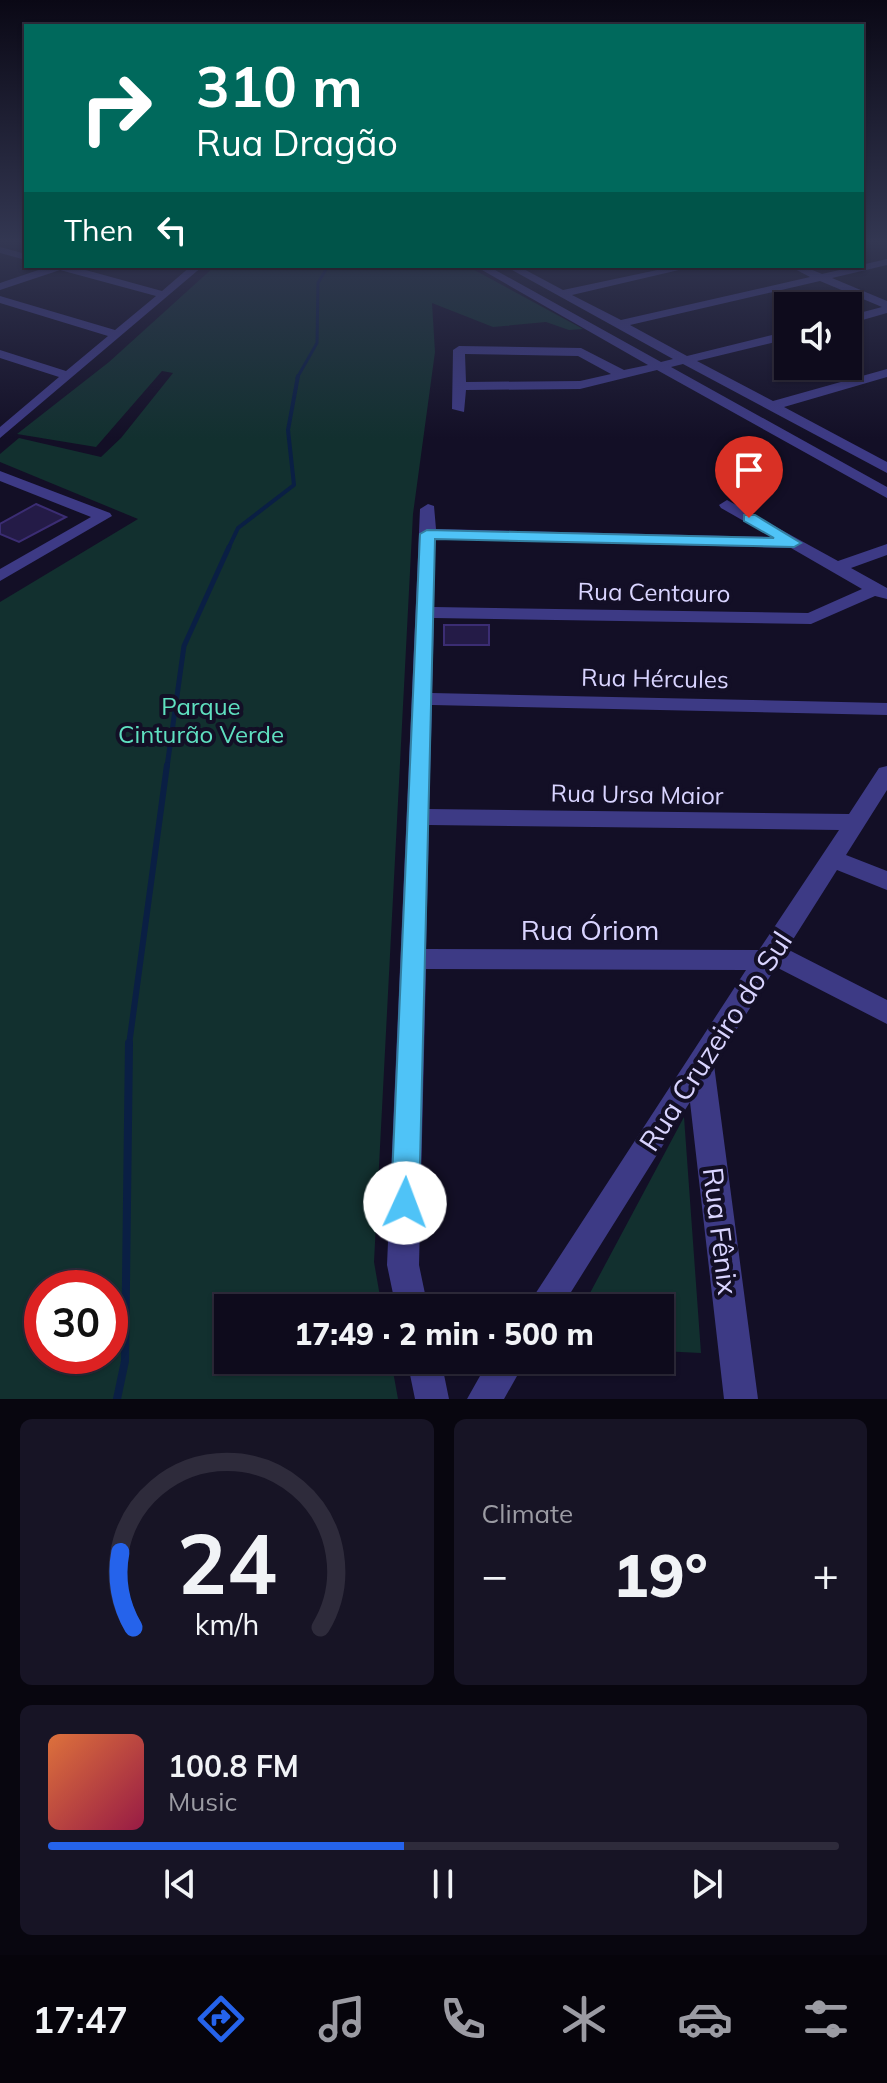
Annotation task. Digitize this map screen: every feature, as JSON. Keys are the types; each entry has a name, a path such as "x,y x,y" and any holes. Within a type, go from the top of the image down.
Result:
{"street":[{"path":"30,308 117,335"},
{"path":"0,434 148,308"},
{"path":"558,308 887,493"},
{"path":"592,308 887,468"},
{"path":"621,324 688,308"},
{"path":"862,315 883,308"},
{"path":"460,386 580,385 774,339"},
{"path":"459,409 459,350 581,352 621,374"},
{"path":"0,354 68,376"},
{"path":"772,406 887,373"},
{"path":"0,407 22,415"},
{"path":"865,455 887,448"},
{"path":"0,476 104,516 0,576"},
{"path":"727,505 881,592"},
{"path":"409,1294 403,1265 428,509"},
{"path":"427,534 794,543"},
{"path":"837,567 887,549"},
{"path":"0,555 20,563"},
{"name":"Rua Centauro","path":"425,612 811,619 881,592"},
{"name":"Rua Hércules","path":"422,699 887,709"},
{"name":"Rua Cruzeiro do Sul","path":"551,1294 832,858 883,788"},
{"name":"Rua Ursa Maior","path":"418,817 856,822"},
{"path":"832,858 887,881"},
{"path":"769,956 887,1013"},
{"name":"Rua Óriom","path":"413,959 769,956"},
{"name":"Rua Fênix","path":"700,1064 741,1399"},
{"path":"427,1374 432,1399"},
{"path":"484,1399 500,1374"}],"green space":[{"name":"Parque Cinturão Verde","path":"168,308 432,308 435,352 413,514 374,1262 380,1294 214,1294 214,1374 394,1374 398,1399 0,1399 0,602 138,519 0,462 0,454 19,438 101,457 121,438 173,373 162,371 96,447 17,434 109,362"},
{"name":"Parque Cinturão Verde","path":"445,308 545,308 583,329 569,330 546,322 493,327"},
{"path":"684,1117 701,1353 674,1352 674,1294 589,1294"}],"building":[{"path":"36,504 66,517 19,542 0,534 0,524"},
{"path":"444,625 489,625 489,645 444,645"}],"waterway":[{"path":"298,376 317,343 318,308"},
{"path":"228,549 238,528 294,485 288,430 298,376"},
{"path":"167,767 184,646 229,547"},
{"path":"129,1045 167,765"},
{"path":"117,1399 125,1361 129,1043"}],"route":[{"path":"405,1203 427,534 794,543 749,518"}]}
